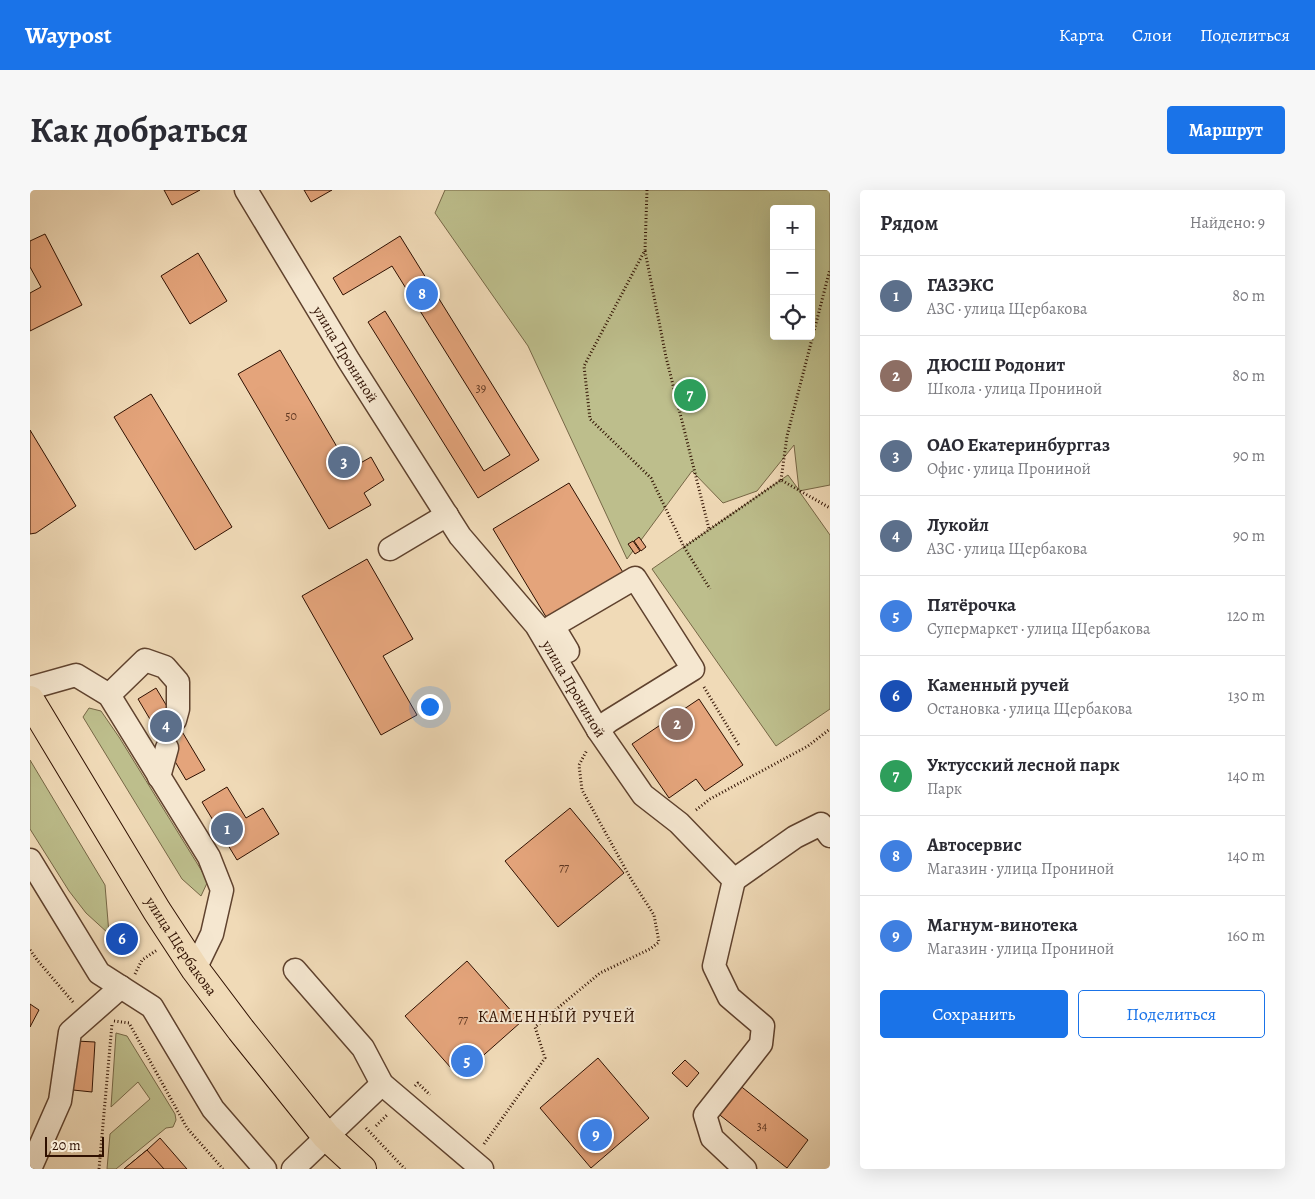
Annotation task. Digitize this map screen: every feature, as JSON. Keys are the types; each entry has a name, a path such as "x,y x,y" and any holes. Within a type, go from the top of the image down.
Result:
{"main road":[{"name":"улица Щербакова","path":"30,700 157,911 195,969 326,1136 362,1169"}],"street":[{"name":"улица Прониной","path":"246,190 349,361 460,536 536,625 604,725 643,795 679,822 734,880"},
{"path":"390,549 447,515"},
{"path":"635,578 693,670 604,725 553,626 635,578"},
{"path":"109,694 145,660 165,667 178,682 178,709 175,720"},
{"path":"30,688 76,675 109,694 209,858 222,890 212,934 195,969"},
{"path":"159,776 167,748"},
{"path":"745,1169 712,1138 705,1115 761,1044 763,1026 729,997 714,966 734,880 795,837 827,826"},
{"path":"30,860 99,973 152,1007 213,1109 265,1169"},
{"path":"295,970 371,1041 382,1084 482,1169"},
{"path":"30,1169 60,1101 70,1032 121,987"},
{"path":"293,1169 382,1084"}],"path":[{"path":"647,190 645,250 666,357 709,529"},
{"path":"645,250 584,366 590,420 652,478 684,547 710,589"},
{"path":"684,547 781,480 787,436 830,269"},
{"path":"781,480 830,508"},
{"path":"693,670 740,747"},
{"path":"477,1139 483,1145 545,1058 534,1027 600,974 650,949 659,942 654,915 631,879 582,790 579,765 604,725"},
{"path":"679,822 710,799 808,746 830,729"},
{"path":"30,950 86,1018"},
{"path":"99,1169 112,1021"},
{"path":"376,1126 418,1083 431,1095"},
{"path":"351,1113 405,1169"}],"green space":[{"path":"445,190 830,190 830,485 799,491 830,535 830,709 776,746 652,569 788,475 799,490 794,445 757,491 723,503 692,471 627,559 528,346 435,213"},
{"path":"89,708 101,711 119,737 208,881 201,896 182,879 83,717"},
{"path":"30,760 105,885 109,934 86,913 69,891 30,829"},
{"path":"116,1033 127,1036 175,1114 176,1120 173,1127 166,1128 116,1169 107,1169 110,1134 150,1099 138,1082 111,1107"}],"building":[{"path":"164,190 200,190 172,205"},
{"path":"304,190 332,190 311,202"},
{"path":"45,234 82,305 30,331 30,293 41,287 30,267 30,241"},
{"path":"400,236 539,460 478,498 368,322 385,311 484,471 510,455 392,266 343,295 333,278"},
{"path":"198,253 227,301 190,324 161,276"},
{"path":"280,350 350,469 371,457 384,480 364,493 371,505 329,529 238,374"},
{"path":"151,394 232,527 195,550 114,417"},
{"path":"30,430 76,506 36,533 30,534"},
{"path":"569,483 627,579 551,625 493,529"},
{"path":"639,537 646,547 641,551 634,541"},
{"path":"633,541 640,551 635,554 628,544"},
{"path":"367,559 413,639 383,656 417,715 381,735 302,596"},
{"path":"156,688 205,770 186,780 138,699"},
{"path":"699,699 743,765 705,791 696,779 669,798 632,744"},
{"path":"227,787 246,818 263,808 279,834 237,860 202,802"},
{"path":"570,808 624,873 558,927 505,861"},
{"path":"467,961 521,1022 459,1077 405,1016"},
{"path":"30,1004 39,1010 30,1027"},
{"path":"76,1041 95,1042 92,1092 73,1090"},
{"path":"598,1058 649,1118 591,1168 540,1108"},
{"path":"685,1060 699,1073 687,1087 672,1073"},
{"path":"738,1084 808,1140 787,1168 716,1112"},
{"path":"160,1138 187,1169 124,1169 147,1150"},
{"path":"147,1150 164,1169 124,1169"}],"tunnel":[{"path":"167,748 175,720"}],"place":[{"name":"Автосервис","path":"422,294"},
{"name":"Уктусский лесной парк","path":"690,395"},
{"name":"ОАО Екатеринбурггаз","path":"344,462"},
{"name":"ДЮСШ Родонит","path":"677,724"},
{"name":"Лукойл","path":"166,726"},
{"name":"ГАЗЭКС","path":"227,829"},
{"name":"Каменный ручей","path":"122,939"},
{"name":"Пятёрочка","path":"467,1061"},
{"name":"Магнум-винотека","path":"596,1135"}],"district":[{"name":"КАМЕННЫЙ РУЧЕЙ","path":"557,1017"}]}
